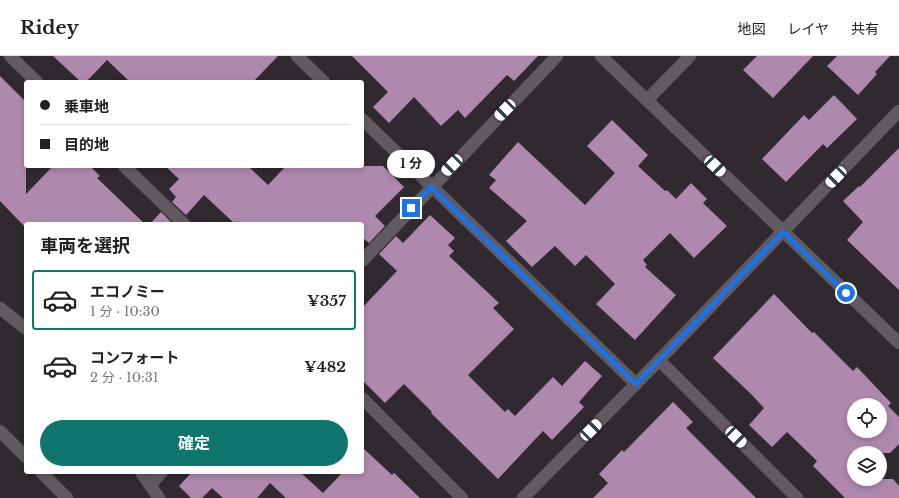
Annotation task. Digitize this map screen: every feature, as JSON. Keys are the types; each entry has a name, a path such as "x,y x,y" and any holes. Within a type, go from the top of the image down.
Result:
{"street":[{"path":"10,56 35,80"},
{"path":"297,56 322,80"},
{"path":"364,259 557,56"},
{"path":"601,56 899,343"},
{"path":"647,100 690,56"},
{"path":"523,498 636,384 899,112"},
{"path":"364,121 636,384"},
{"path":"126,168 182,222"},
{"path":"0,308 24,327"},
{"path":"659,360 792,496"},
{"path":"364,400 462,498"},
{"path":"0,431 24,455"},
{"path":"43,474 67,498"},
{"path":"142,474 159,498"},
{"path":"150,485 160,474"}],"building":[{"path":"53,56 278,56 255,80 128,80 107,60 88,80 79,80"},
{"path":"352,56 538,56 514,81 507,75 465,118 458,110 441,126 414,97 389,123 373,107 388,92"},
{"path":"757,56 813,56 773,98 743,70"},
{"path":"837,56 890,56 875,72 877,74 858,95 827,66"},
{"path":"0,76 24,100 24,168 26,168 26,194 51,168 92,168 100,176 97,178 143,222 24,222 24,226 0,201"},
{"path":"834,95 857,119 827,148 823,144 786,182 762,159 804,115 809,120"},
{"path":"612,120 648,155 638,166 665,191 667,190 676,199 691,183 707,199 703,203 727,226 694,258 670,233 643,260 647,265 645,267 676,295 635,340 596,304 615,284 586,255 575,266 555,246 532,267 506,241 527,221 489,188 496,180 489,175 518,142 585,205 615,173 587,146"},
{"path":"899,148 899,290 847,240 863,222 843,201 859,186 860,187"},
{"path":"364,166 383,166 404,187 375,216 385,226 369,243 364,239 364,222 233,222 204,195 186,215 172,202 176,197 169,189 179,179 167,168 250,168 268,185 284,168 364,168"},
{"path":"161,212 171,222 152,222"},
{"path":"430,215 455,238 448,245 454,251 449,256 499,303 493,308 514,329 468,375 505,412 508,409 515,416 553,377 562,386 585,361 602,376 579,402 584,407 552,440 543,431 498,479 431,413 432,412 404,384 385,403 364,382 364,306 397,271 379,254 396,236 403,243"},
{"path":"774,294 812,333 814,332 853,371 857,367 886,398 847,398 847,438 887,438 887,399 891,403 888,406 899,417 899,444 890,453 887,453 887,446 847,446 847,486 887,486 887,479 893,479 899,486 899,498 845,498 813,466 817,461 787,432 772,447 749,425 764,408 713,358"},
{"path":"673,402 693,422 686,428 756,498 593,498 608,483 599,474 622,450 624,452"},
{"path":"364,449 392,475 394,473 420,498 286,498 270,483 257,498 223,498 212,488 202,498 191,498 179,486 190,474 302,474 323,493 341,474 364,474"}],"route":[{"path":"411,208 431,187 636,384 783,232 846,293"}]}
